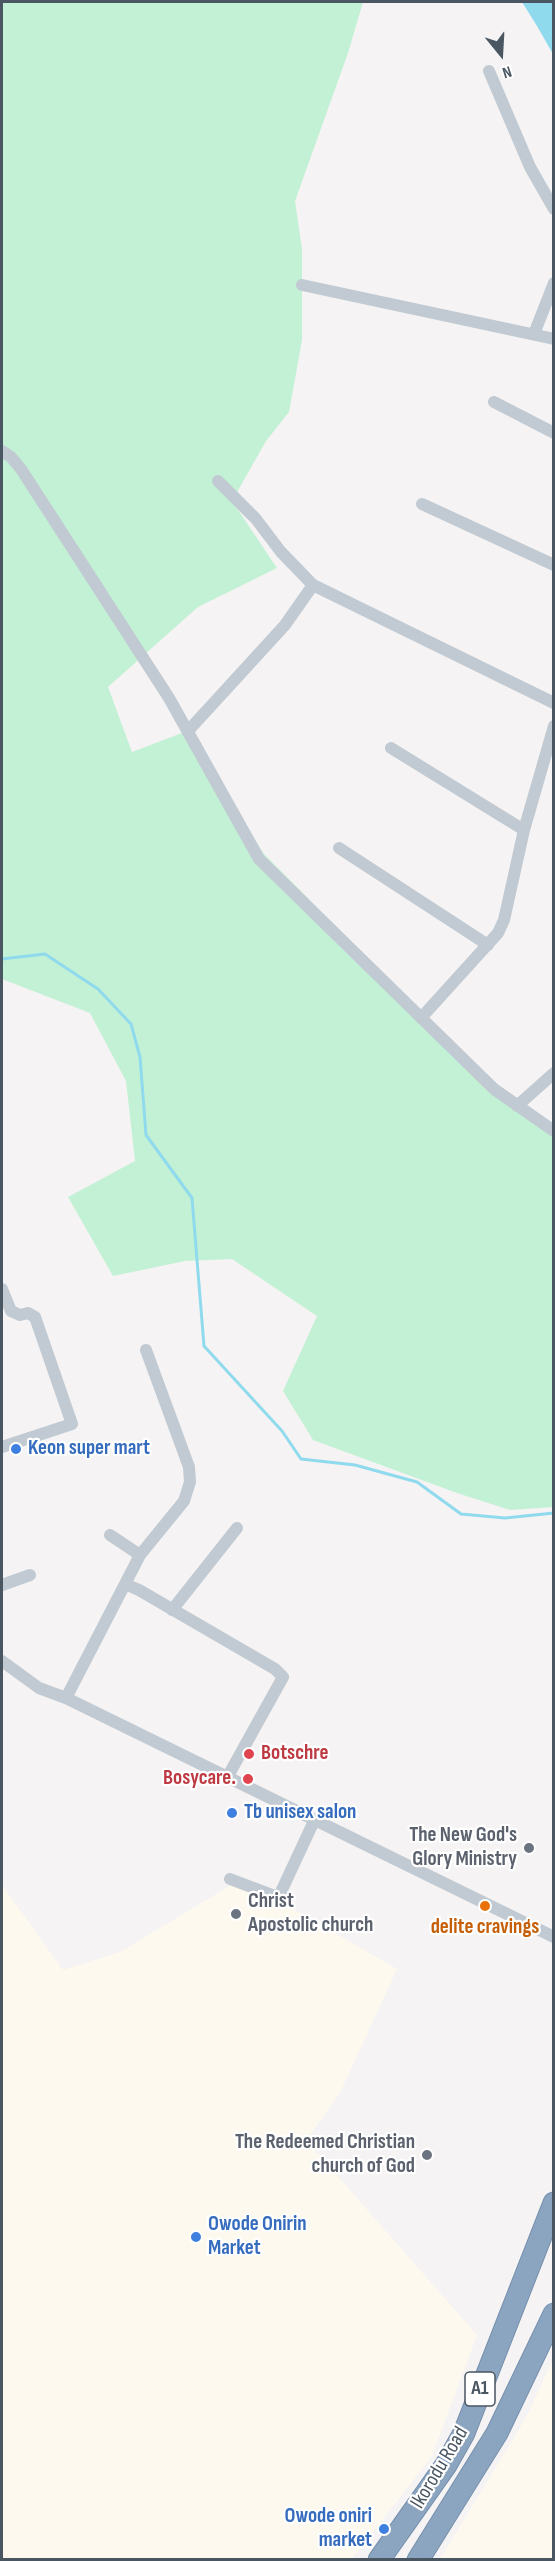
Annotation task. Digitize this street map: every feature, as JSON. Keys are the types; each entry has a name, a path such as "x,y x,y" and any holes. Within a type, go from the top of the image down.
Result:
{"highway":[{"name":"Ikorodu Road","path":"380,2559 446,2465 464,2433 554,2203"},
{"name":"Ikorodu Road","path":"418,2559 497,2433 554,2314"}],"street":[{"path":"489,71 530,167 554,209"},
{"path":"534,334 554,283"},
{"path":"302,285 554,339"},
{"path":"494,402 554,433"},
{"path":"2,451 11,457 21,469 170,698 259,859 494,1089 554,1131"},
{"path":"218,481 256,519 281,552 313,585 554,703"},
{"path":"422,504 554,566"},
{"path":"188,731 285,625 313,585"},
{"path":"421,1018 488,945 504,920 524,830 554,726"},
{"path":"391,748 524,830"},
{"path":"339,848 488,945"},
{"path":"517,1106 554,1073"},
{"path":"2,1289 11,1311 20,1315 28,1313 35,1317 72,1424 2,1447"},
{"path":"66,1698 140,1555 184,1501 190,1482 189,1467 146,1350"},
{"path":"172,1610 237,1528"},
{"path":"110,1535 140,1555"},
{"path":"2,1585 30,1575"},
{"path":"124,1584 139,1590 275,1670 283,1677 228,1776"},
{"path":"2,1661 39,1688 66,1698 228,1776 314,1821 554,1937"},
{"path":"230,1879 275,1896 280,1894 314,1821"}],"shaded area":[{"name":"Owode Onirin Market","path":"241,1879 397,1969 340,2093 306,2140 477,2335 432,2456 352,2559 2,2559 2,1885 63,1970 120,1952"},
{"path":"553,2359 553,2559 440,2559 527,2416"}],"green space":[{"path":"2,2 363,2 348,53 295,201 302,249 302,340 289,412 266,441 232,501 277,568 198,607 108,687 132,752 187,731 264,854 508,1099 553,1129 553,1507 510,1510 313,1440 283,1391 317,1316 232,1259 185,1261 113,1276 68,1197 135,1161 126,1081 90,1013 2,979"}],"water":[{"path":"522,2 553,2 553,54 537,26"}],"waterway":[{"path":"2,959 45,954 98,989 131,1024 140,1057 146,1135 192,1198 204,1346 282,1431 301,1459 355,1465 417,1482 461,1514 505,1518 554,1513"}],"place":[{"name":"Keon super mart","path":"16,1449"},
{"name":"Botschre","path":"249,1754"},
{"name":"Bosycare.","path":"248,1779"},
{"name":"Tb unisex salon","path":"232,1813"},
{"name":"The New God's Glory Ministry","path":"529,1848"},
{"name":"delite cravings","path":"485,1906"},
{"name":"Christ Apostolic church","path":"236,1914"},
{"name":"The Redeemed Christian church of God","path":"427,2155"},
{"name":"Owode Onirin Market","path":"196,2237"},
{"name":"Owode oniri market","path":"384,2529"}]}
